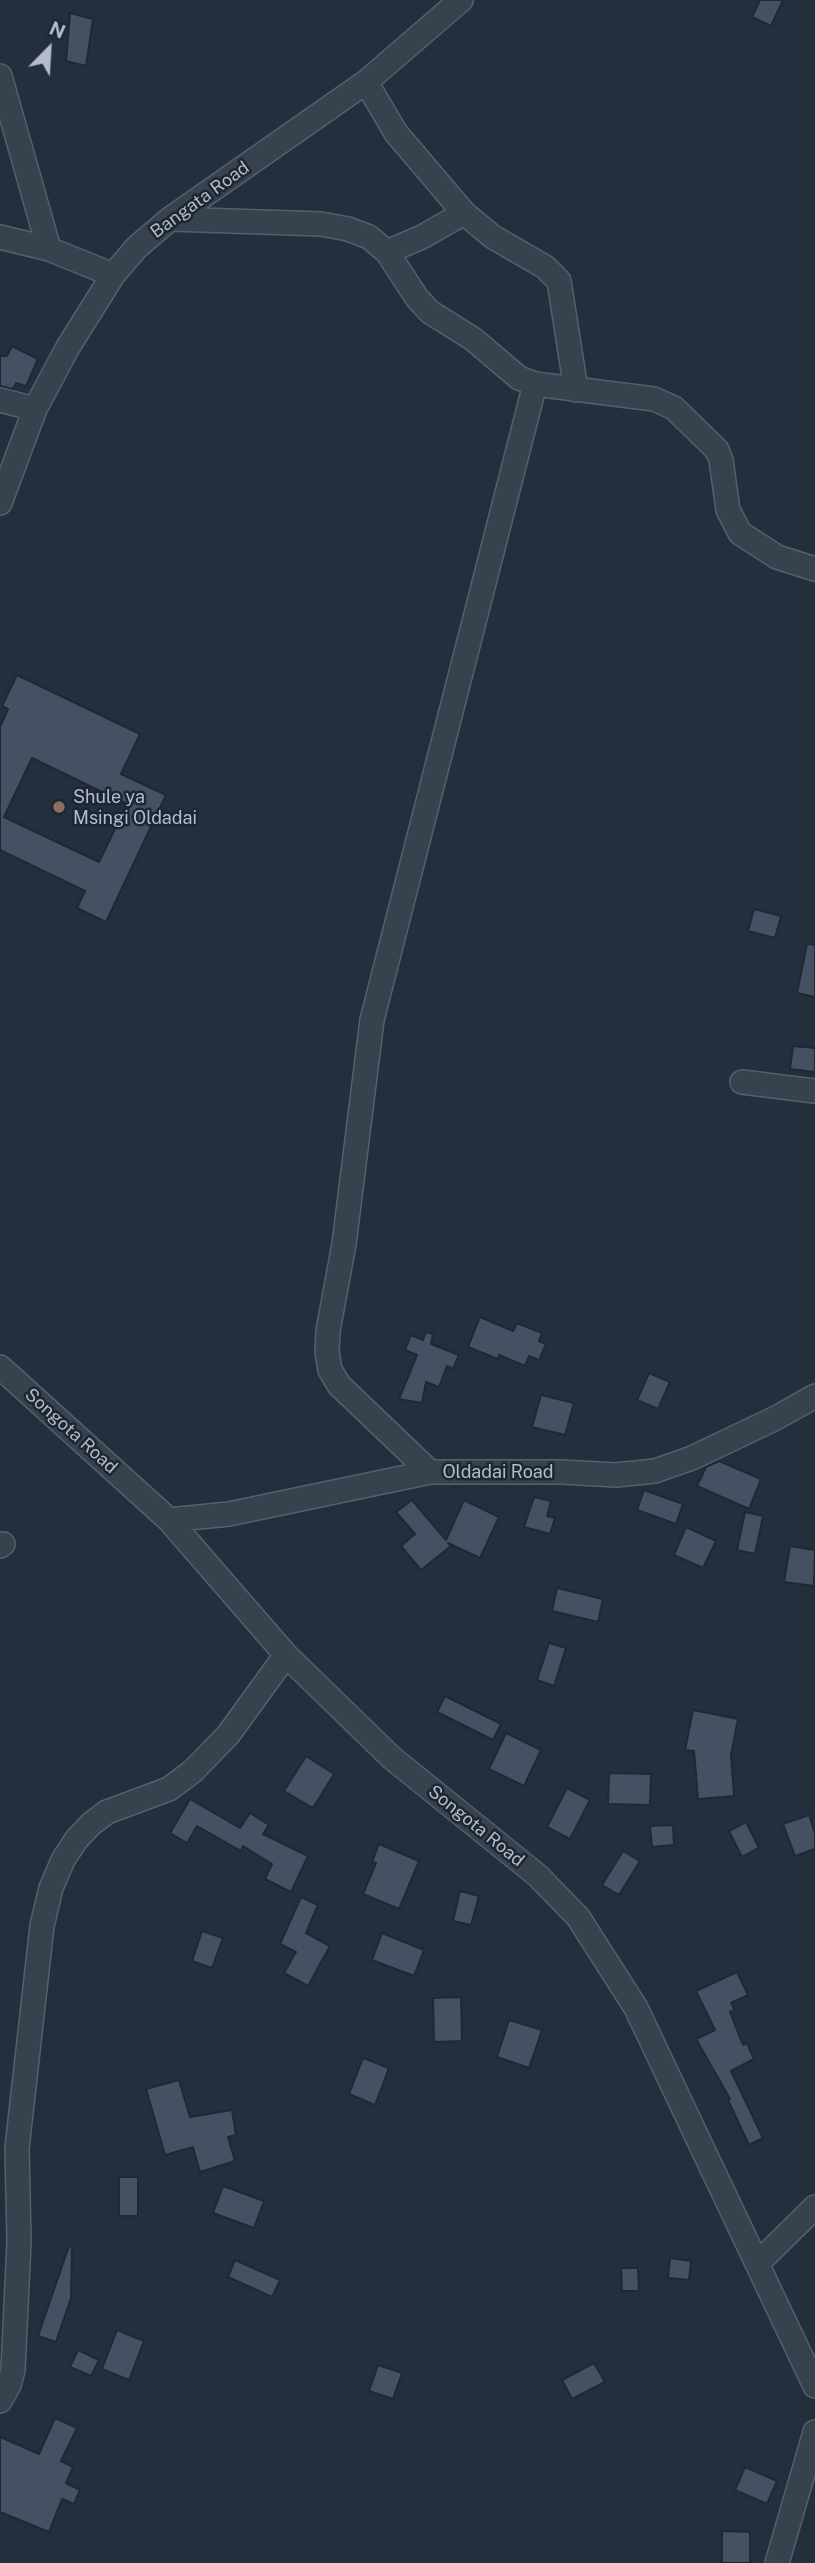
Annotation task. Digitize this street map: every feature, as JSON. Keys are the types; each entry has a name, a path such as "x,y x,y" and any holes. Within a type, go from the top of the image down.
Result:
{"street":[{"name":"Bangata Road","path":"0,503 35,410 68,347 113,275 137,247 170,219 366,82 461,0"},
{"path":"0,76 49,249"},
{"path":"366,82 396,134 464,212 493,237 552,272 559,281 576,390"},
{"path":"387,252 422,237 464,212"},
{"path":"170,219 321,224 348,229 369,237 387,252 417,298 430,312 473,339 519,378 535,384 654,399 674,408 717,450 721,460 728,510 740,533 776,557 815,569"},
{"path":"0,237 49,249 113,275"},
{"path":"430,1472 340,1385 330,1370 328,1361 328,1331 344,1244 372,1020 535,384"},
{"path":"0,400 35,410"},
{"path":"742,1082 815,1091"},
{"name":"Songota Road","path":"0,1367 169,1520 286,1655 392,1758 537,1875 578,1916 636,2008 815,2386"},
{"name":"Oldadai Road","path":"169,1520 229,1514 430,1472 561,1472 616,1475 655,1471 692,1458 815,1396"},
{"path":"0,2401 9,2385 13,2370 19,2242 17,2148 42,1926 51,1888 63,1860 91,1824 107,1812 169,1789 193,1771 228,1735 286,1655"},
{"path":"758,2263 815,2207"},
{"path":"777,2563 815,2432"}],"building":[{"path":"760,0 783,0 771,26 752,17"},
{"path":"70,13 93,19 86,66 66,61"},
{"path":"12,346 38,359 26,386 16,383 13,389 0,386 0,356 7,356"},
{"path":"17,675 140,734 121,774 166,795 106,922 77,908 85,891 0,850 0,727 8,709 2,706","holes":["32,758 127,804 99,862 4,817"]},
{"path":"754,909 781,916 775,938 748,931"},
{"path":"807,944 815,945 815,997 797,993"},
{"path":"793,1046 815,1048 815,1072 790,1069"},
{"path":"480,1317 513,1331 517,1323 542,1333 539,1341 546,1344 539,1360 529,1356 525,1366 499,1355 498,1359 468,1347"},
{"path":"426,1332 433,1334 431,1344 459,1355 453,1369 447,1366 439,1387 426,1382 422,1403 399,1399 417,1355 405,1350 411,1335 423,1340"},
{"path":"649,1373 670,1382 658,1409 637,1400"},
{"path":"541,1395 574,1403 565,1435 532,1427"},
{"path":"719,1461 761,1479 749,1509 697,1486 706,1467"},
{"path":"644,1490 683,1504 676,1524 637,1510"},
{"path":"534,1497 551,1501 547,1516 555,1518 550,1534 524,1527"},
{"path":"412,1500 446,1540 464,1500 499,1517 480,1558 448,1543 451,1546 421,1570 401,1546 415,1534 396,1512"},
{"path":"745,1512 763,1516 755,1554 737,1550"},
{"path":"686,1527 716,1541 703,1568 674,1555"},
{"path":"790,1546 815,1550 814,1586 784,1582"},
{"path":"557,1588 603,1599 598,1622 552,1611"},
{"path":"549,1643 566,1648 554,1686 537,1680"},
{"path":"445,1696 501,1724 493,1740 437,1712"},
{"path":"693,1710 738,1719 731,1755 734,1796 698,1799 694,1751 685,1750"},
{"path":"506,1733 541,1750 524,1786 489,1769"},
{"path":"306,1756 334,1774 313,1808 284,1791"},
{"path":"609,1773 651,1774 650,1805 608,1804"},
{"path":"567,1788 590,1800 570,1839 547,1827"},
{"path":"190,1799 240,1828 250,1813 269,1825 263,1834 308,1856 291,1892 265,1879 272,1864 243,1846 241,1851 197,1826 187,1843 170,1833"},
{"path":"809,1815 815,1833 815,1849 795,1856 783,1824"},
{"path":"746,1822 759,1848 742,1857 729,1831"},
{"path":"673,1825 674,1845 652,1847 650,1826"},
{"path":"379,1844 419,1861 399,1909 363,1894 376,1863 372,1862"},
{"path":"623,1851 640,1861 619,1895 602,1885"},
{"path":"460,1891 479,1896 471,1925 453,1921"},
{"path":"301,1897 318,1905 306,1933 330,1946 308,1986 284,1973 296,1952 280,1944"},
{"path":"202,1931 223,1938 212,1968 192,1961"},
{"path":"382,1933 424,1950 414,1976 372,1960"},
{"path":"737,1972 748,1995 731,2003 735,2010 730,2012 743,2045 747,2043 754,2059 731,2071 763,2138 749,2145 728,2100 730,2099 696,2039 715,2030 696,1991"},
{"path":"461,1997 462,2041 434,2042 433,1998"},
{"path":"509,2020 542,2030 529,2068 497,2057"},
{"path":"363,2058 389,2068 375,2105 349,2094"},
{"path":"179,2080 190,2117 232,2110 236,2135 228,2137 235,2161 200,2172 193,2147 165,2155 146,2089"},
{"path":"119,2177 138,2177 138,2216 119,2216"},
{"path":"223,2186 264,2201 254,2228 213,2213"},
{"path":"69,2246 72,2247 71,2298 56,2342 38,2336"},
{"path":"670,2258 691,2261 689,2280 668,2278"},
{"path":"235,2260 280,2280 272,2297 228,2277"},
{"path":"621,2268 638,2268 639,2291 622,2291"},
{"path":"117,2330 144,2341 129,2380 102,2369"},
{"path":"78,2350 99,2360 91,2376 70,2367"},
{"path":"594,2363 605,2382 572,2399 562,2380"},
{"path":"378,2365 402,2373 393,2399 369,2391"},
{"path":"55,2418 77,2428 61,2461 73,2467 66,2483 80,2490 74,2504 62,2499 49,2532 0,2512 0,2437 39,2454"},
{"path":"745,2467 777,2481 767,2504 735,2490"},
{"path":"722,2531 750,2532 750,2563 722,2563"}],"place":[{"name":"Shule ya Msingi Oldadai","path":"59,807"}]}
